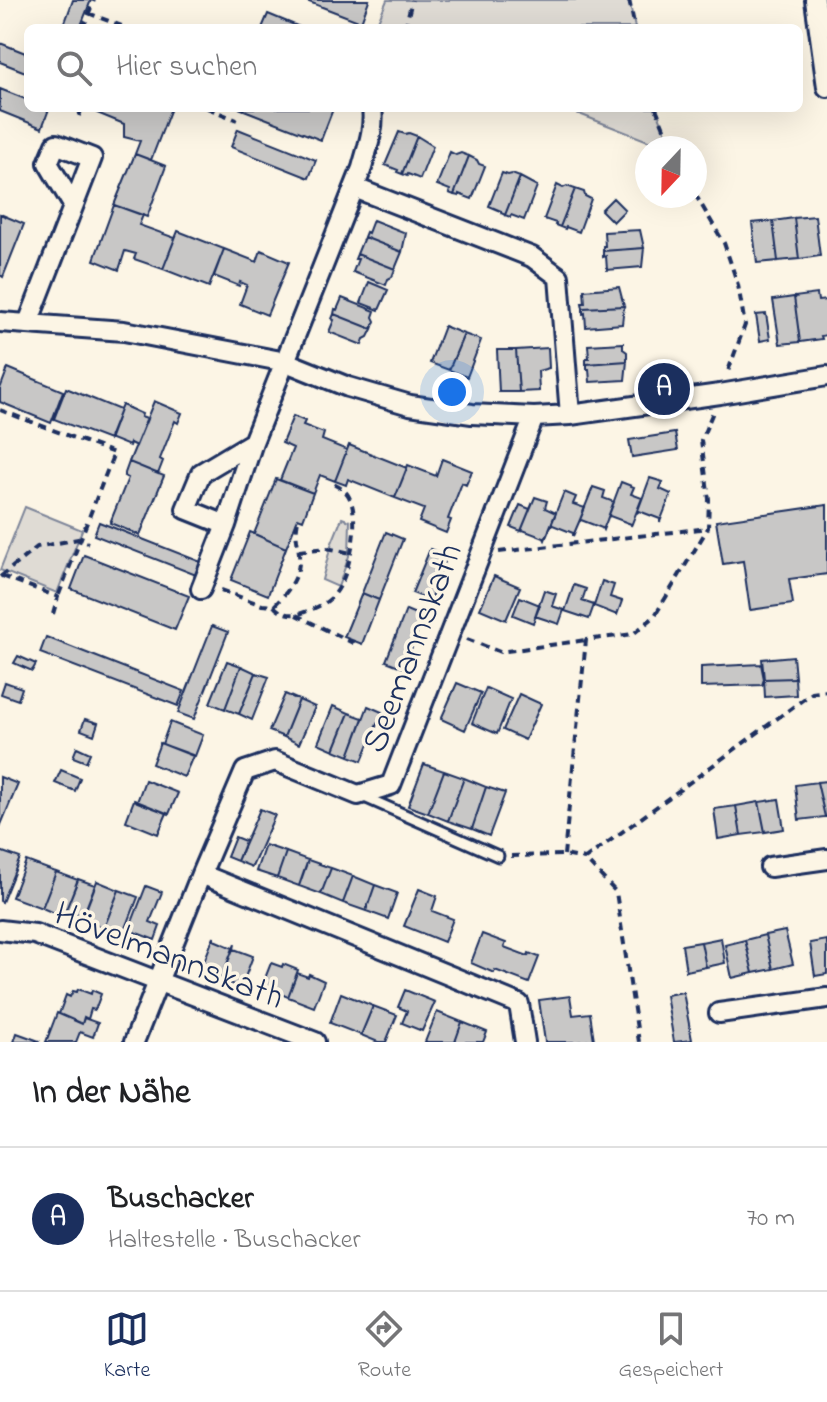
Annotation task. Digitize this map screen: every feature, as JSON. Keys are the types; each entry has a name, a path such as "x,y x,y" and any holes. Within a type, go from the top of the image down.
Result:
{"street":[{"path":"815,0 827,87"},
{"path":"202,586 253,442 355,188 370,139 373,112"},
{"path":"355,188 532,257 559,277 570,415"},
{"path":"28,323 73,205"},
{"path":"0,322 124,331 286,362 348,387 410,405 472,414 570,415 827,376"},
{"name":"Seemannskath","path":"134,1042 245,771 275,761 358,795 391,785 534,417"},
{"path":"226,525 186,509 201,473 253,442"},
{"path":"770,867 827,859"},
{"path":"201,874 519,1004 525,1042"},
{"name":"Hövelmannskath","path":"0,930 35,934 315,1042"},
{"path":"719,1013 827,998"}],"lane":[{"path":"358,795 498,856"}],"path":[{"path":"84,24 94,0"},
{"path":"406,24 412,0"},
{"path":"629,0 634,24"},
{"path":"88,13 117,24"},
{"path":"79,116 80,112"},
{"path":"217,112 237,120"},
{"path":"658,112 667,136"},
{"path":"450,633 500,652 633,634 654,617 708,528 709,499 701,440 745,325 738,285 724,243 703,208"},
{"path":"0,410 114,453 53,614"},
{"path":"296,615 328,602 345,575 351,553 353,510 347,493 333,484"},
{"path":"274,606 286,595 298,569 299,551 295,537 298,520"},
{"path":"481,554 708,528"},
{"path":"0,576 37,547 80,539 88,543"},
{"path":"299,551 327,548 351,553"},
{"path":"0,576 58,597"},
{"path":"202,586 274,606 278,611 296,615 355,644"},
{"path":"564,855 586,640"},
{"path":"585,859 812,693 827,691"},
{"path":"498,856 564,855 585,859 616,892 639,1042"}],"shaded area":[{"path":"387,0 629,0 634,24 377,24"},
{"path":"574,112 658,112 667,136 635,136"},
{"path":"25,507 82,530 57,593 0,570"},
{"path":"342,518 350,521 349,556 338,587 322,580"}],"building":[{"path":"73,0 91,0 82,24 64,24"},
{"path":"304,0 369,0 361,22"},
{"path":"268,14 292,24 264,24"},
{"path":"0,43 24,52 24,71 0,62"},
{"path":"0,89 24,98 24,112 48,112 42,128 0,111"},
{"path":"169,112 151,160 135,154 140,141 124,137 124,124 97,113"},
{"path":"249,112 332,112 321,140"},
{"path":"238,129 316,160 309,178 231,147"},
{"path":"399,132 417,136 402,174 385,165"},
{"path":"417,136 433,146 420,179 402,174"},
{"path":"450,152 469,156 454,195 437,185"},
{"path":"135,154 166,166 147,217 114,205"},
{"path":"469,156 485,166 472,199 454,195"},
{"path":"502,173 520,177 505,215 489,206"},
{"path":"520,177 537,186 524,220 505,215"},
{"path":"557,185 575,189 560,227 544,219"},
{"path":"575,189 591,199 579,232 560,227"},
{"path":"613,198 625,210 613,222 601,210"},
{"path":"114,205 143,215 139,225 175,238 163,269 134,259 136,254 125,251 119,270 94,260"},
{"path":"0,214 24,224 3,277 0,275"},
{"path":"815,216 820,256 799,259 794,218"},
{"path":"794,218 799,259 778,261 773,221"},
{"path":"373,220 406,233 402,252 364,237"},
{"path":"773,221 778,261 757,263 752,223"},
{"path":"640,230 644,248 603,251 604,232"},
{"path":"178,231 224,249 209,287 163,269"},
{"path":"364,237 402,252 395,269 357,254"},
{"path":"644,248 642,267 607,270 603,251"},
{"path":"224,249 257,262 261,250 289,262 267,315 240,304 247,285 240,282 239,286 214,276"},
{"path":"357,254 395,269 386,285 353,272"},
{"path":"369,282 388,290 379,310 361,303"},
{"path":"619,287 624,306 583,308 584,290"},
{"path":"817,294 818,301 827,300 827,335 821,336 822,339 800,342 794,297"},
{"path":"794,297 800,342 780,344 773,300"},
{"path":"342,298 375,311 372,329 334,314"},
{"path":"624,306 622,324 586,327 583,308"},
{"path":"334,314 372,329 362,345 329,332"},
{"path":"766,314 770,339 760,341 756,315"},
{"path":"444,326 464,334 449,370 430,363"},
{"path":"464,334 481,340 467,377 449,370"},
{"path":"623,343 627,361 586,364 588,345"},
{"path":"548,348 549,368 538,371 539,391 519,392 516,350"},
{"path":"497,350 516,350 519,392 499,392"},
{"path":"627,361 625,380 590,382 587,364"},
{"path":"8,368 63,391 51,423 0,402 0,389"},
{"path":"66,388 120,410 109,440 54,419"},
{"path":"154,401 182,413 178,423 175,421 160,459 163,461 158,474 129,462"},
{"path":"122,405 147,419 136,446 109,438"},
{"path":"293,416 305,421 303,425 324,433 322,440 347,450 335,481 320,475 313,493 280,480 293,448 282,443"},
{"path":"675,433 678,450 632,457 629,440"},
{"path":"349,445 407,468 395,498 348,479 346,485 335,481"},
{"path":"442,459 472,471 466,485 462,483 446,533 419,522 424,509 395,498 408,465 436,476"},
{"path":"129,462 164,476 140,535 110,523 128,478 124,476"},
{"path":"650,478 663,482 660,489 671,494 660,522 660,519 639,511 637,513"},
{"path":"276,479 313,493 303,520 298,518 286,548 254,534"},
{"path":"621,482 634,487 631,494 642,498 631,526 608,517"},
{"path":"593,487 605,491 603,498 614,502 603,530 581,520 579,522"},
{"path":"564,492 576,497 573,504 585,508 573,536 573,533 553,525 550,527"},
{"path":"535,497 547,501 545,508 556,513 545,540 521,531"},
{"path":"520,505 530,509 521,531 511,527"},
{"path":"827,505 827,574 789,579 793,604 750,610 743,561 723,564 716,521"},
{"path":"99,522 201,562 196,575 94,535"},
{"path":"250,532 286,548 268,595 231,580"},
{"path":"386,532 403,539 379,600 362,593"},
{"path":"430,549 447,556 430,600 412,593"},
{"path":"84,555 189,596 175,630 71,589"},
{"path":"494,576 520,587 506,620 480,609"},
{"path":"602,581 614,585 610,597 622,601 617,615 594,606"},
{"path":"574,585 586,589 582,601 594,605 589,619 565,611"},
{"path":"544,590 556,594 552,606 564,610 559,624 535,616"},
{"path":"362,593 379,600 362,644 344,637"},
{"path":"520,597 540,605 533,623 513,615"},
{"path":"406,610 423,617 404,668 386,661"},
{"path":"212,626 228,632 194,719 178,713"},
{"path":"46,637 184,691 178,706 40,653"},
{"path":"18,656 36,664 32,671 14,663"},
{"path":"793,656 795,678 764,679 762,659"},
{"path":"227,661 241,666 225,709 210,703"},
{"path":"761,664 762,685 701,687 701,667"},
{"path":"241,666 256,673 239,714 225,709"},
{"path":"256,673 269,677 252,720 239,714"},
{"path":"795,678 796,695 765,697 764,679"},
{"path":"5,682 22,688 18,700 1,694"},
{"path":"457,683 481,693 465,730 441,719"},
{"path":"486,688 511,699 497,734 472,723"},
{"path":"285,694 299,700 284,737 269,731"},
{"path":"519,694 541,704 525,740 503,730"},
{"path":"299,700 315,707 299,744 284,737"},
{"path":"333,706 349,713 334,750 318,743"},
{"path":"368,706 382,712 362,761 349,756"},
{"path":"349,713 363,718 349,756 334,750"},
{"path":"85,719 98,723 94,735 81,730"},
{"path":"170,722 203,735 195,756 162,744"},
{"path":"160,743 193,756 184,777 152,764"},
{"path":"77,747 90,753 86,762 73,757"},
{"path":"424,764 444,771 428,813 408,806"},
{"path":"61,770 80,778 75,791 55,783"},
{"path":"444,771 464,778 448,821 428,813"},
{"path":"0,777 18,784 0,827"},
{"path":"464,778 486,787 472,829 448,821"},
{"path":"145,780 178,793 169,814 137,802"},
{"path":"827,781 827,817 825,817 817,782"},
{"path":"817,782 825,817 799,820 795,785"},
{"path":"486,787 505,793 489,836 472,829"},
{"path":"779,799 784,829 765,832 759,802"},
{"path":"134,800 167,813 158,834 126,821"},
{"path":"759,802 765,832 741,835 736,806"},
{"path":"736,806 741,835 718,839 714,809"},
{"path":"260,809 275,815 252,867 237,861"},
{"path":"235,837 245,841 237,861 227,857"},
{"path":"265,845 286,852 277,878 256,871"},
{"path":"0,851 20,858 2,902 0,901"},
{"path":"286,852 308,860 299,886 277,878"},
{"path":"308,860 331,868 321,894 299,886"},
{"path":"26,861 56,872 42,908 12,897"},
{"path":"331,868 353,876 343,903 321,894"},
{"path":"56,872 78,880 63,917 42,908"},
{"path":"353,876 375,885 366,911 343,903"},
{"path":"78,879 95,885 83,916 66,910"},
{"path":"97,881 119,890 104,928 82,920"},
{"path":"375,885 397,893 388,919 366,911"},
{"path":"146,886 162,892 150,922 160,926 155,940 129,930"},
{"path":"419,889 437,896 432,911 453,919 444,942 404,926"},
{"path":"119,890 138,897 123,936 104,928"},
{"path":"785,931 793,964 773,969 765,935"},
{"path":"482,934 506,943 504,947 539,957 529,983 471,963"},
{"path":"765,935 773,969 753,973 745,940"},
{"path":"214,936 214,940 233,948 221,980 200,972"},
{"path":"721,938 725,963 706,967 701,942"},
{"path":"745,940 753,973 732,978 725,945"},
{"path":"827,940 827,974 815,976 810,943"},
{"path":"701,942 706,967 686,971 682,945"},
{"path":"235,944 234,949 253,956 241,988 221,980"},
{"path":"271,963 298,970 288,997 262,986"},
{"path":"297,973 308,977 309,974 324,981 314,1007 288,997"},
{"path":"78,989 101,994 95,1010 91,1009 88,1019 84,1017 82,1024 59,1014 66,995 70,997"},
{"path":"405,990 435,1002 422,1031 402,1023 407,1011 398,1007"},
{"path":"683,992 692,1040 674,1042 666,995"},
{"path":"341,993 373,1006 361,1035 330,1023"},
{"path":"570,996 573,1015 590,1013 594,1040 545,1042 539,1000"},
{"path":"373,1006 397,1015 386,1042 361,1035"},
{"path":"437,1012 462,1022 455,1042 425,1042"},
{"path":"57,1013 82,1024 84,1018 98,1023 93,1037 80,1032 76,1042 46,1042"},
{"path":"462,1022 487,1032 483,1042 455,1042"},
{"path":"17,1033 39,1041 14,1042"}],"place":[{"name":"Buschacker","path":"664,389"}]}
